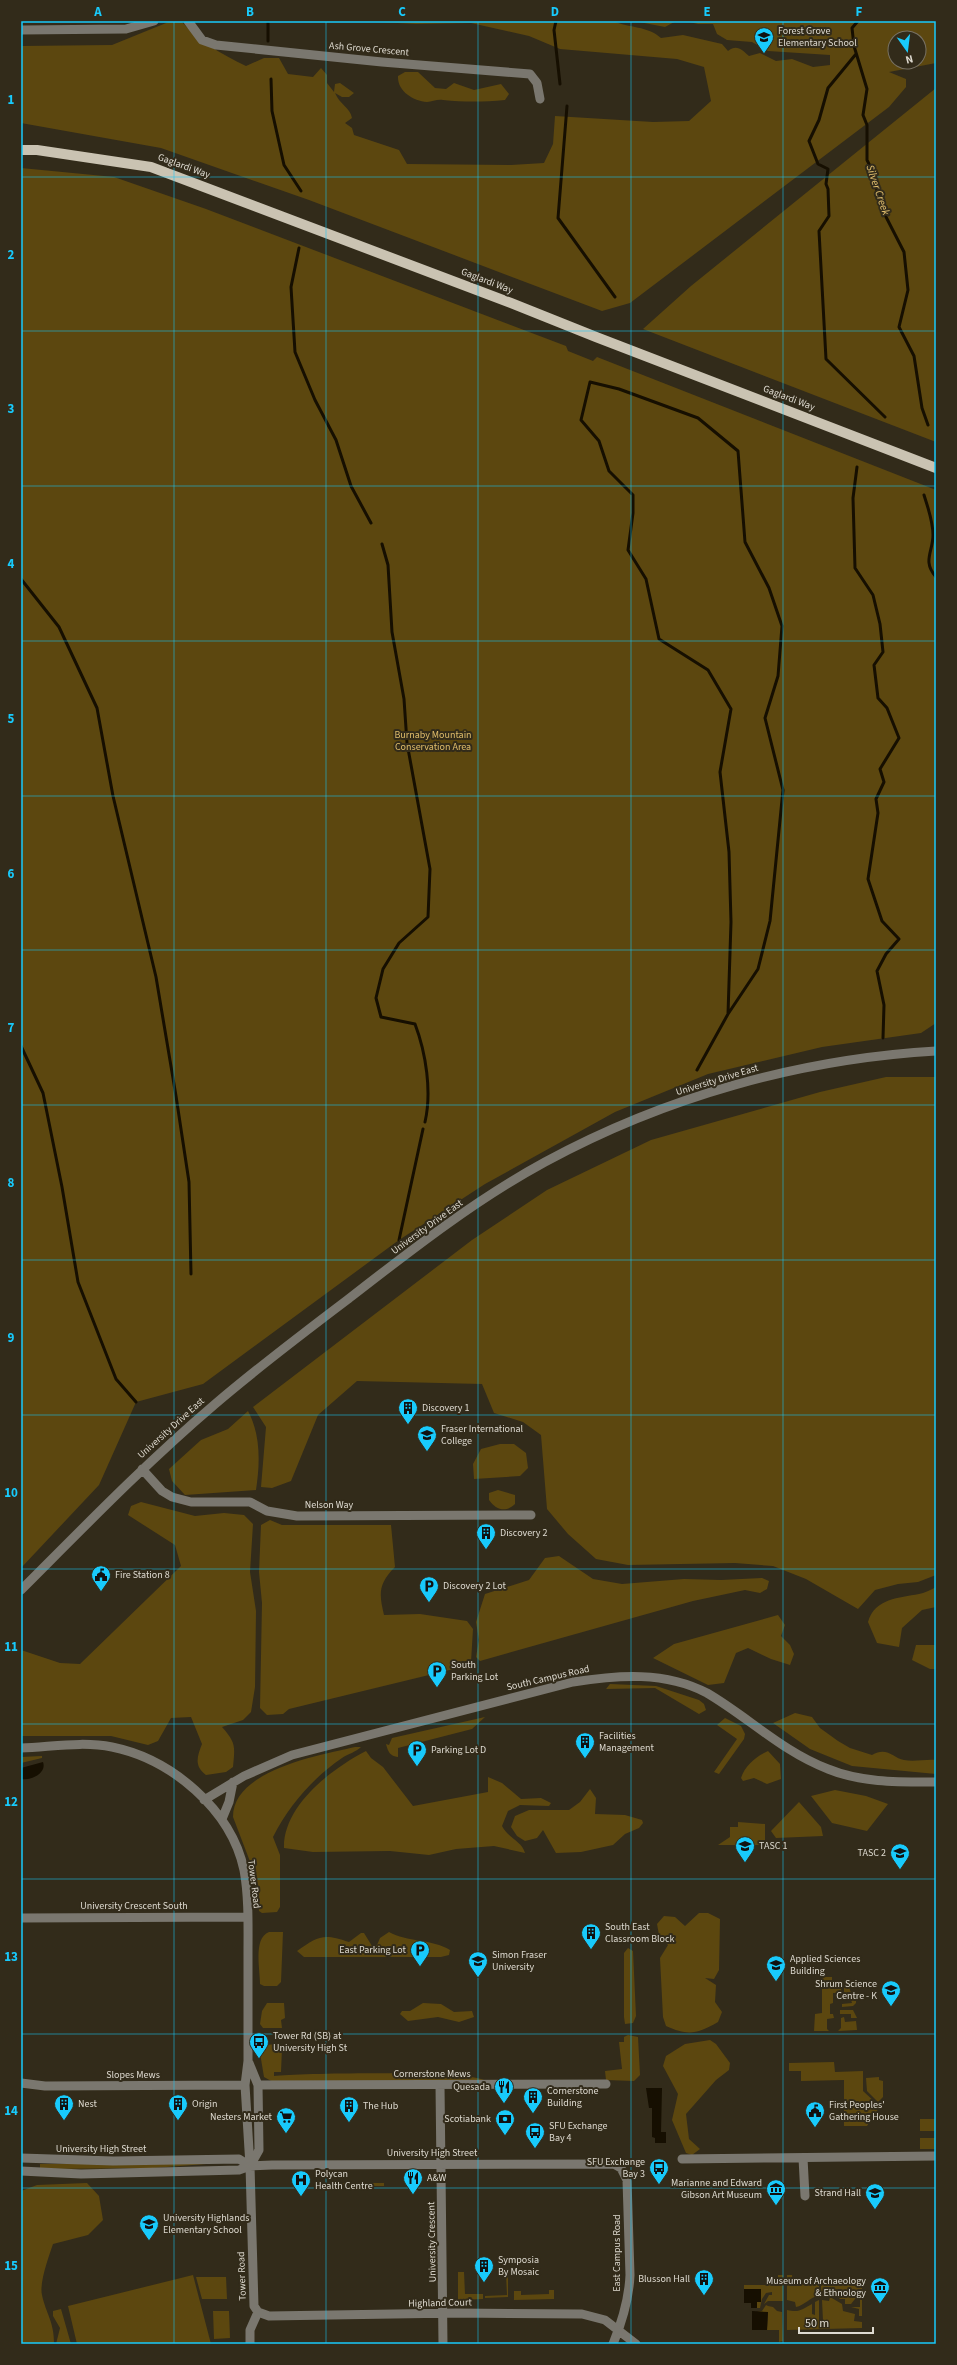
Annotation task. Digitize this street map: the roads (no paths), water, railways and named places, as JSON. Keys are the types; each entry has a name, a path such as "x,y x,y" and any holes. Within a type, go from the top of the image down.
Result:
{"main road":[{"name":"Gaglardi Way","path":"21,150 37,150 151,166 511,303 936,468"}],"street":[{"path":"21,30 126,29 154,21"},
{"name":"Ash Grove Crescent","path":"188,21 202,40 216,45 382,62 530,74 537,83 540,99"},
{"name":"University Drive East","path":"21,1590 142,1469 255,1371 381,1274 459,1217 542,1163 624,1124 668,1106 732,1084 799,1068 852,1060 936,1052"},
{"name":"Nelson Way","path":"142,1469 162,1491 172,1497 191,1502 250,1502 267,1512 297,1516 531,1515"},
{"name":"South Campus Road","path":"204,1800 233,1782 267,1764 307,1750 573,1682 605,1677 634,1676 657,1677 706,1693 801,1757 829,1770 875,1780 936,1782"},
{"name":"Tower Road","path":"21,1748 76,1744 111,1747 142,1755 184,1780 204,1800 222,1819 240,1856 244,1871 247,1917 248,2061 245,2084 250,2166 254,2306 258,2312"},
{"path":"222,1819 229,1802 233,1782"},
{"name":"University Crescent South","path":"21,1918 247,1917"},
{"name":"Tower Road","path":"248,2061 258,2085 259,2150 250,2166"},
{"name":"Slopes Mews","path":"21,2083 45,2086 245,2084"},
{"name":"Cornerstone Mews","path":"258,2085 440,2086 606,2084"},
{"name":"University Crescent","path":"440,2086 444,2313 443,2344"},
{"path":"682,2159 936,2156"},
{"name":"University High Street","path":"21,2158 114,2161 239,2159 250,2166"},
{"path":"803,2158 805,2196"},
{"name":"University High Street","path":"21,2171 81,2174 239,2170 250,2166 614,2164"},
{"name":"East Campus Road","path":"613,2344 619,2330 629,2290 627,2180 621,2168 614,2164"},
{"path":"250,2344 250,2330 258,2312"},
{"name":"Highland Court","path":"258,2312 269,2316 444,2313 582,2314 605,2320 636,2344"}],"waterway":[{"path":"268,21 268,41"},
{"path":"556,21 554,30 560,84"},
{"name":"Silver Creek","path":"858,21 852,28 854,46 867,89 863,115 867,125 867,160 874,174 877,191 881,196 883,211 904,252 908,290 899,327 914,356 922,408 928,425"},
{"path":"856,54 828,88 819,120 809,141 818,164 828,169 826,184 828,189 829,216 819,231 826,359 885,417"},
{"path":"271,79 272,111 284,165 301,191"},
{"path":"567,106 558,218 615,297"},
{"path":"299,248 291,287 295,352 315,400 336,440 351,486 371,523"},
{"path":"697,1070 728,1014 758,969 770,921 783,790 765,718 778,676 782,626 769,588 745,542 738,451 698,418 619,389 590,382 581,420 599,441 609,471 633,495 633,513 628,550 646,579 659,639 708,670 731,709 720,772 729,852 731,922 728,1014"},
{"path":"857,467 853,498 855,568 873,595 880,624 883,652 874,665 878,698 887,708 899,738 880,769 884,782 876,799 878,813 868,879 882,921 899,939 886,954 877,971 884,1005 883,1038"},
{"path":"924,495 933,530 933,541 929,561 932,571 936,577"},
{"path":"382,544 388,565 392,632 404,699 407,743 430,869 428,917 399,943 383,969 376,998 381,1017 415,1024 422,1047 427,1073 428,1098 425,1122"},
{"path":"21,579 59,627 97,708 113,796 156,977 176,1096 189,1182 191,1274"},
{"path":"21,1046 43,1093 62,1187 78,1282 116,1379 136,1402"},
{"path":"399,1240 423,1129"}],"place":[{"name":"Forest Grove Elementary School","path":"764,54"},
{"name":"Discovery 1","path":"408,1425"},
{"name":"Fraser International College","path":"427,1452"},
{"name":"Discovery 2","path":"486,1550"},
{"name":"Fire Station 8","path":"101,1592"},
{"name":"Discovery 2 Lot","path":"429,1603"},
{"name":"South Parking Lot","path":"437,1688"},
{"name":"Facilities Management","path":"585,1759"},
{"name":"Parking Lot D","path":"417,1767"},
{"name":"TASC 1","path":"745,1863"},
{"name":"TASC 2","path":"900,1870"},
{"name":"South East Classroom Block","path":"591,1950"},
{"name":"East Parking Lot","path":"420,1967"},
{"name":"Simon Fraser University","path":"478,1978"},
{"name":"Applied Sciences Building","path":"776,1982"},
{"name":"Shrum Science Centre - K","path":"891,2007"},
{"name":"Tower Rd (SB) at University High St","path":"259,2059"},
{"name":"Quesada","path":"504,2104"},
{"name":"Cornerstone Building","path":"533,2114"},
{"name":"Nest","path":"64,2121"},
{"name":"Origin","path":"178,2121"},
{"name":"The Hub","path":"349,2123"},
{"name":"First Peoples' Gathering House","path":"815,2128"},
{"name":"Nesters Market","path":"286,2134"},
{"name":"Scotiabank","path":"505,2136"},
{"name":"SFU Exchange Bay 4","path":"535,2149"},
{"name":"SFU Exchange Bay 3","path":"659,2185"},
{"name":"A&W","path":"413,2195"},
{"name":"Polycan Health Centre","path":"301,2197"},
{"name":"Marianne and Edward Gibson Art Museum","path":"776,2206"},
{"name":"Strand Hall","path":"875,2210"},
{"name":"University Highlands Elementary School","path":"149,2241"},
{"name":"Symposia By Mosaic","path":"484,2283"},
{"name":"Blusson Hall","path":"704,2296"},
{"name":"Museum of Archaeology & Ethnology","path":"880,2304"}],"park label":[{"name":"Burnaby Mountain Conservation Area","path":"433,740"}]}
